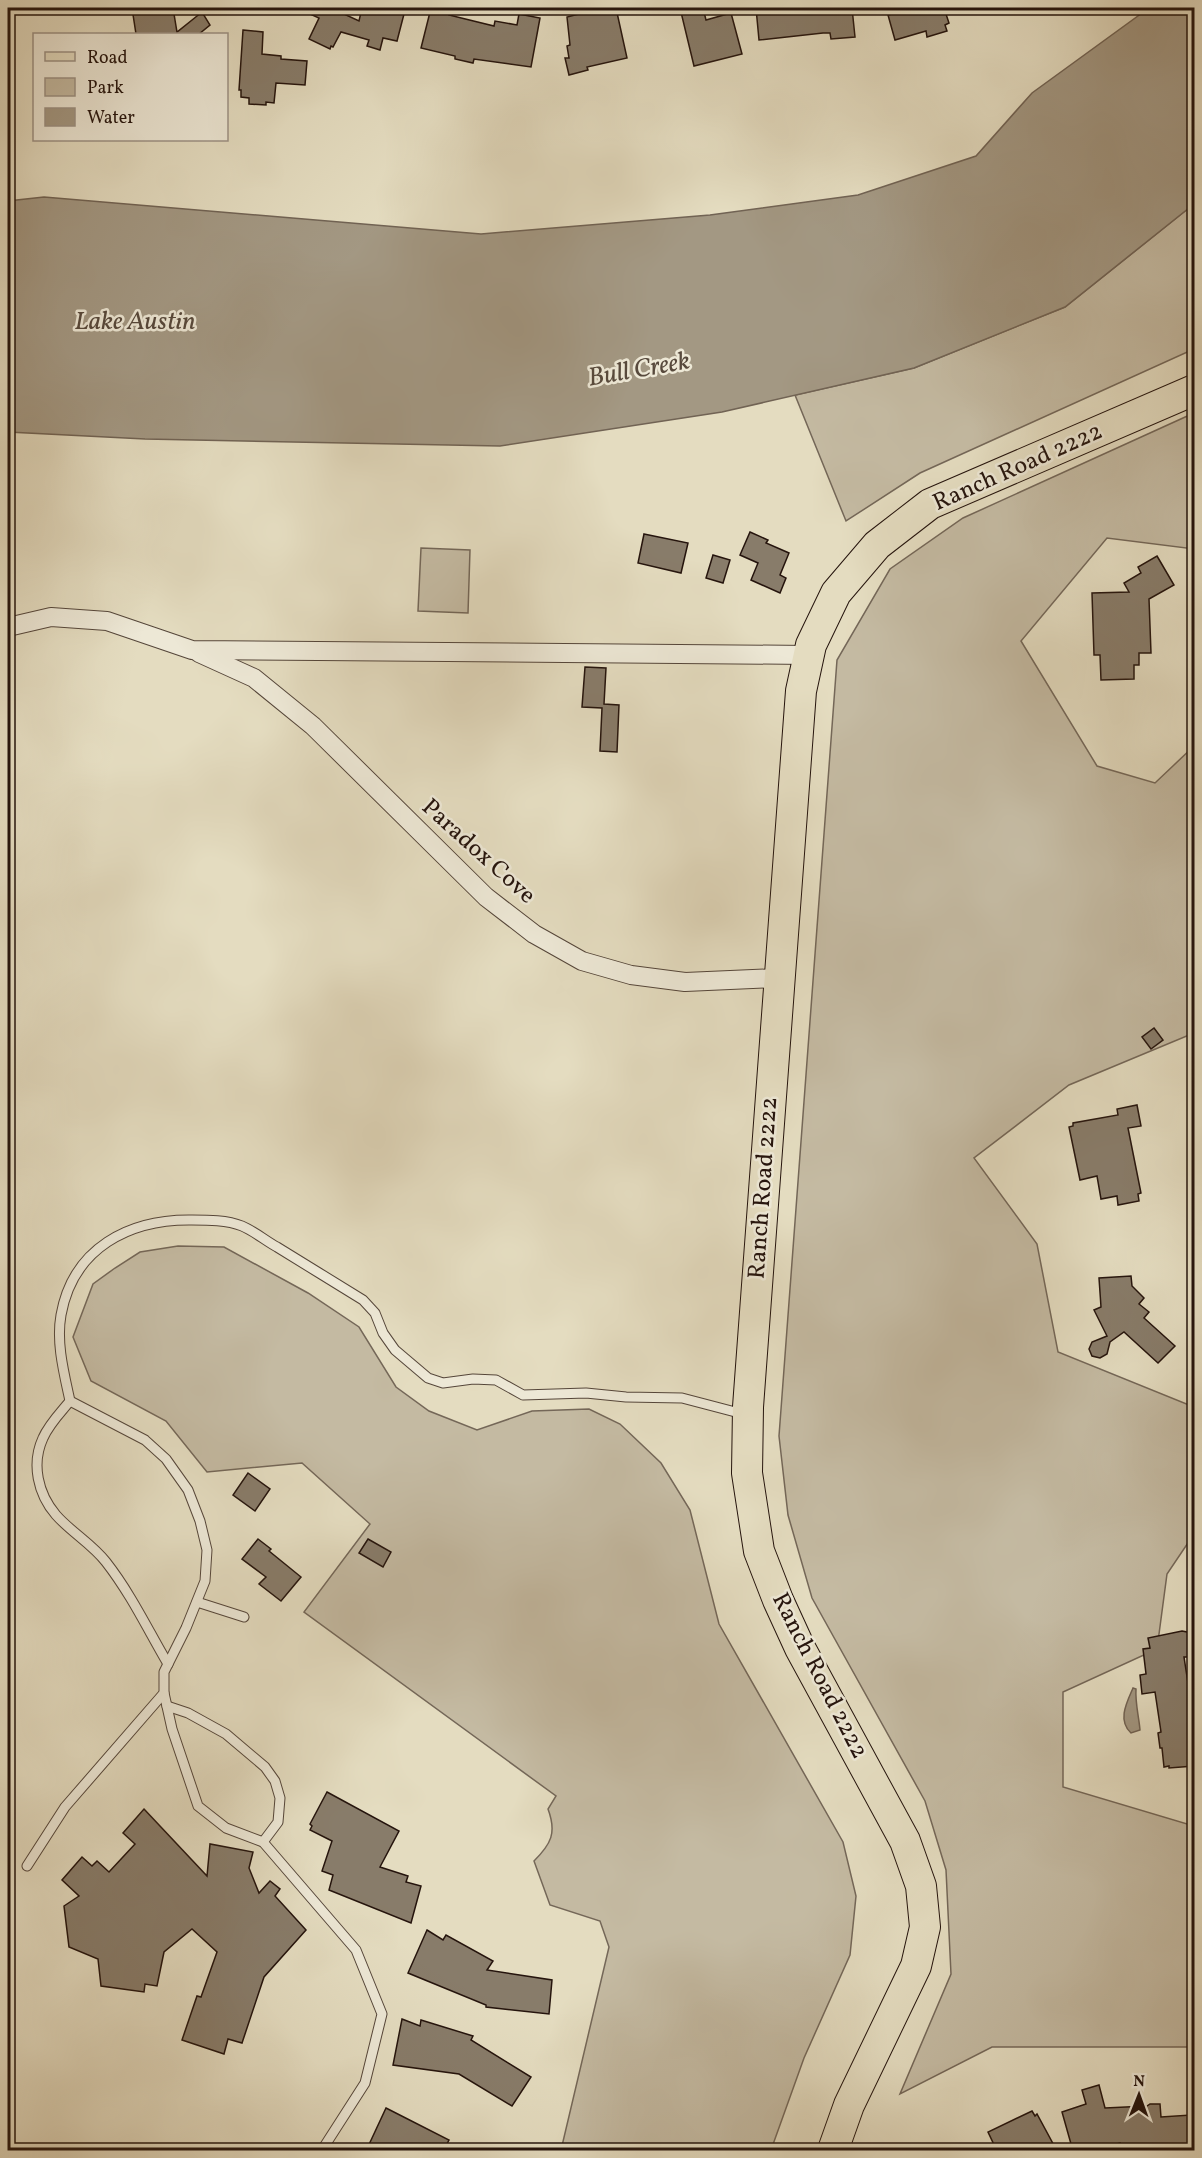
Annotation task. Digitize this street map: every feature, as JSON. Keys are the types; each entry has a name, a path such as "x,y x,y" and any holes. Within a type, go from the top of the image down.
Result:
{"main road":[{"name":"Ranch Road 2222","path":"833,2151 849,2104 916,1966 925,1927 921,1886 905,1840 800,1648 778,1600 759,1551 747,1473 748,1415 778,978 801,691 811,645 836,593 877,545 930,504 1194,390"}],"street":[{"path":"8,627 51,617 107,621 192,650 809,655"},
{"name":"Paradox Cove","path":"192,650 254,678 313,726 486,897 534,934 582,961 631,975 685,982 778,978"}],"lane":[{"path":"168,1665 123,1585 91,1546 56,1515 44,1496 36,1466 43,1438 70,1401 60,1342 61,1316 68,1289 83,1263 111,1239 136,1227 168,1220 208,1220 242,1226 363,1300 375,1313 383,1333 395,1350 428,1378 443,1383 473,1379 496,1380 523,1395 586,1393 626,1397 682,1398 748,1415"},
{"path":"70,1401 145,1440 166,1459 188,1490 200,1521 207,1550 206,1581 164,1672 164,1693 172,1729 198,1806 226,1828 263,1842 356,1950 382,2014 365,2083 322,2151"},
{"path":"197,1602 244,1617"},
{"path":"27,1866 65,1807 164,1693"},
{"path":"167,1706 188,1713 226,1734 265,1767 275,1781 280,1798 278,1821 263,1842"}],"green space":[{"path":"1194,204 1194,349 920,473 846,521 795,395 914,368 1065,307"},
{"path":"1194,413 1194,549 1107,538 1021,641 1097,766 1155,783 1194,746 1194,1033 1069,1085 974,1158 1037,1244 1058,1352 1194,1407 1194,1534 1167,1574 1157,1649 1063,1692 1063,1787 1194,1826 1194,2047 992,2047 900,2094 951,1974 946,1870 925,1801 812,1598 788,1515 779,1436 837,660 890,569 963,518"},
{"path":"421,548 470,550 468,613 418,611"},
{"path":"178,1246 224,1247 308,1293 359,1327 396,1387 429,1411 477,1430 532,1411 589,1409 620,1424 661,1463 690,1510 719,1624 843,1842 856,1896 850,1955 804,2058 771,2150 561,2150 609,1947 600,1921 550,1905 534,1861 551,1838 552,1825 548,1809 556,1796 304,1612 370,1524 302,1463 207,1472 166,1421 91,1381 73,1337 93,1284 140,1252"}],"water":[{"name":"Lake Austin","path":"1149,8 1194,8 1194,204 1065,307 914,368 722,412 500,446 145,439 8,432 8,201 44,197 481,234 710,215 858,195 976,156 1032,93"},
{"path":"1133,1688 1136,1689 1140,1730 1131,1733 1125,1722 1124,1711"}],"building":[{"path":"132,8 173,8 177,32 202,12 210,25 200,33 136,33"},
{"path":"297,8 331,8 359,21 362,8 375,12 377,8 404,14 397,41 383,38 380,50 367,46 369,40 341,32 330,49 309,39 319,18"},
{"path":"431,8 451,8 449,15 494,26 495,21 517,25 519,14 540,18 531,67 474,59 473,63 421,48"},
{"path":"595,8 616,8 627,58 587,67 588,70 569,75 565,58 569,58 567,46 570,45 567,17 595,10"},
{"path":"680,8 703,8 706,20 731,13 742,54 694,66"},
{"path":"756,8 852,8 855,37 831,39 830,33 823,33 759,40"},
{"path":"915,8 944,8 949,23 945,25 947,31 927,37 926,31 895,40 888,15"},
{"path":"243,30 263,32 262,54 281,56 281,59 307,61 305,85 276,83 274,103 266,102 266,105 249,104 249,98 241,97 241,90 239,90"},
{"path":"750,532 768,540 766,543 789,553 780,575 786,578 780,593 751,580 758,563 740,555"},
{"path":"644,534 688,543 681,573 638,563"},
{"path":"713,555 730,560 723,583 706,578"},
{"path":"1157,556 1174,585 1149,599 1151,653 1139,653 1139,665 1134,665 1134,679 1101,680 1100,655 1094,655 1092,593 1129,592 1124,583 1141,573 1138,567"},
{"path":"585,667 606,668 604,704 619,705 617,752 600,751 602,708 582,707"},
{"path":"1154,1028 1163,1040 1151,1049 1142,1037"},
{"path":"1137,1105 1141,1126 1128,1128 1141,1193 1138,1194 1139,1201 1118,1205 1117,1196 1101,1199 1097,1176 1080,1180 1069,1127 1073,1126 1073,1123 1118,1115 1117,1109"},
{"path":"1131,1276 1132,1286 1144,1298 1139,1304 1149,1312 1144,1318 1175,1346 1158,1363 1124,1332 1110,1342 1107,1354 1100,1358 1092,1356 1089,1349 1092,1342 1107,1336 1094,1310 1101,1307 1099,1278"},
{"path":"248,1473 270,1489 255,1511 233,1495"},
{"path":"258,1539 301,1577 281,1601 259,1584 266,1577 242,1559"},
{"path":"368,1539 391,1552 383,1567 359,1553"},
{"path":"1182,1631 1191,1636 1188,1648 1189,1657 1184,1657 1188,1683 1193,1682 1194,1690 1194,1766 1169,1768 1169,1766 1164,1767 1162,1748 1160,1748 1158,1733 1161,1732 1155,1692 1142,1694 1140,1675 1146,1674 1143,1649 1150,1648 1148,1638"},
{"path":"327,1792 399,1831 380,1867 408,1876 406,1882 421,1886 411,1923 329,1890 333,1875 322,1871 332,1841 310,1830 312,1826 310,1824"},
{"path":"144,1809 207,1876 210,1844 253,1852 249,1868 259,1893 270,1881 280,1889 275,1896 306,1930 264,1977 242,2043 228,2039 224,2054 182,2040 197,1996 201,1997 217,1952 192,1929 164,1952 157,1986 145,1984 144,1992 101,1986 98,1959 69,1947 64,1906 79,1896 62,1880 82,1857 92,1866 97,1861 109,1872 135,1844 123,1833"},
{"path":"427,1930 443,1940 446,1935 493,1961 487,1970 552,1980 549,2014 486,2007 486,2005 408,1973"},
{"path":"402,2019 420,2026 421,2020 473,2036 471,2040 531,2077 512,2106 459,2074 393,2065"},
{"path":"1099,2085 1105,2108 1160,2104 1161,2117 1191,2115 1191,2123 1194,2123 1194,2151 1172,2151 1172,2148 1121,2151 1120,2143 1100,2149 1099,2144 1073,2151 1062,2112 1086,2104 1082,2090"},
{"path":"386,2108 449,2140 443,2151 366,2151"},
{"path":"1032,2111 1035,2116 1037,2114 1057,2151 997,2151 988,2132"}],"water label":[{"name":"Bull Creek","path":"639,370"}]}
